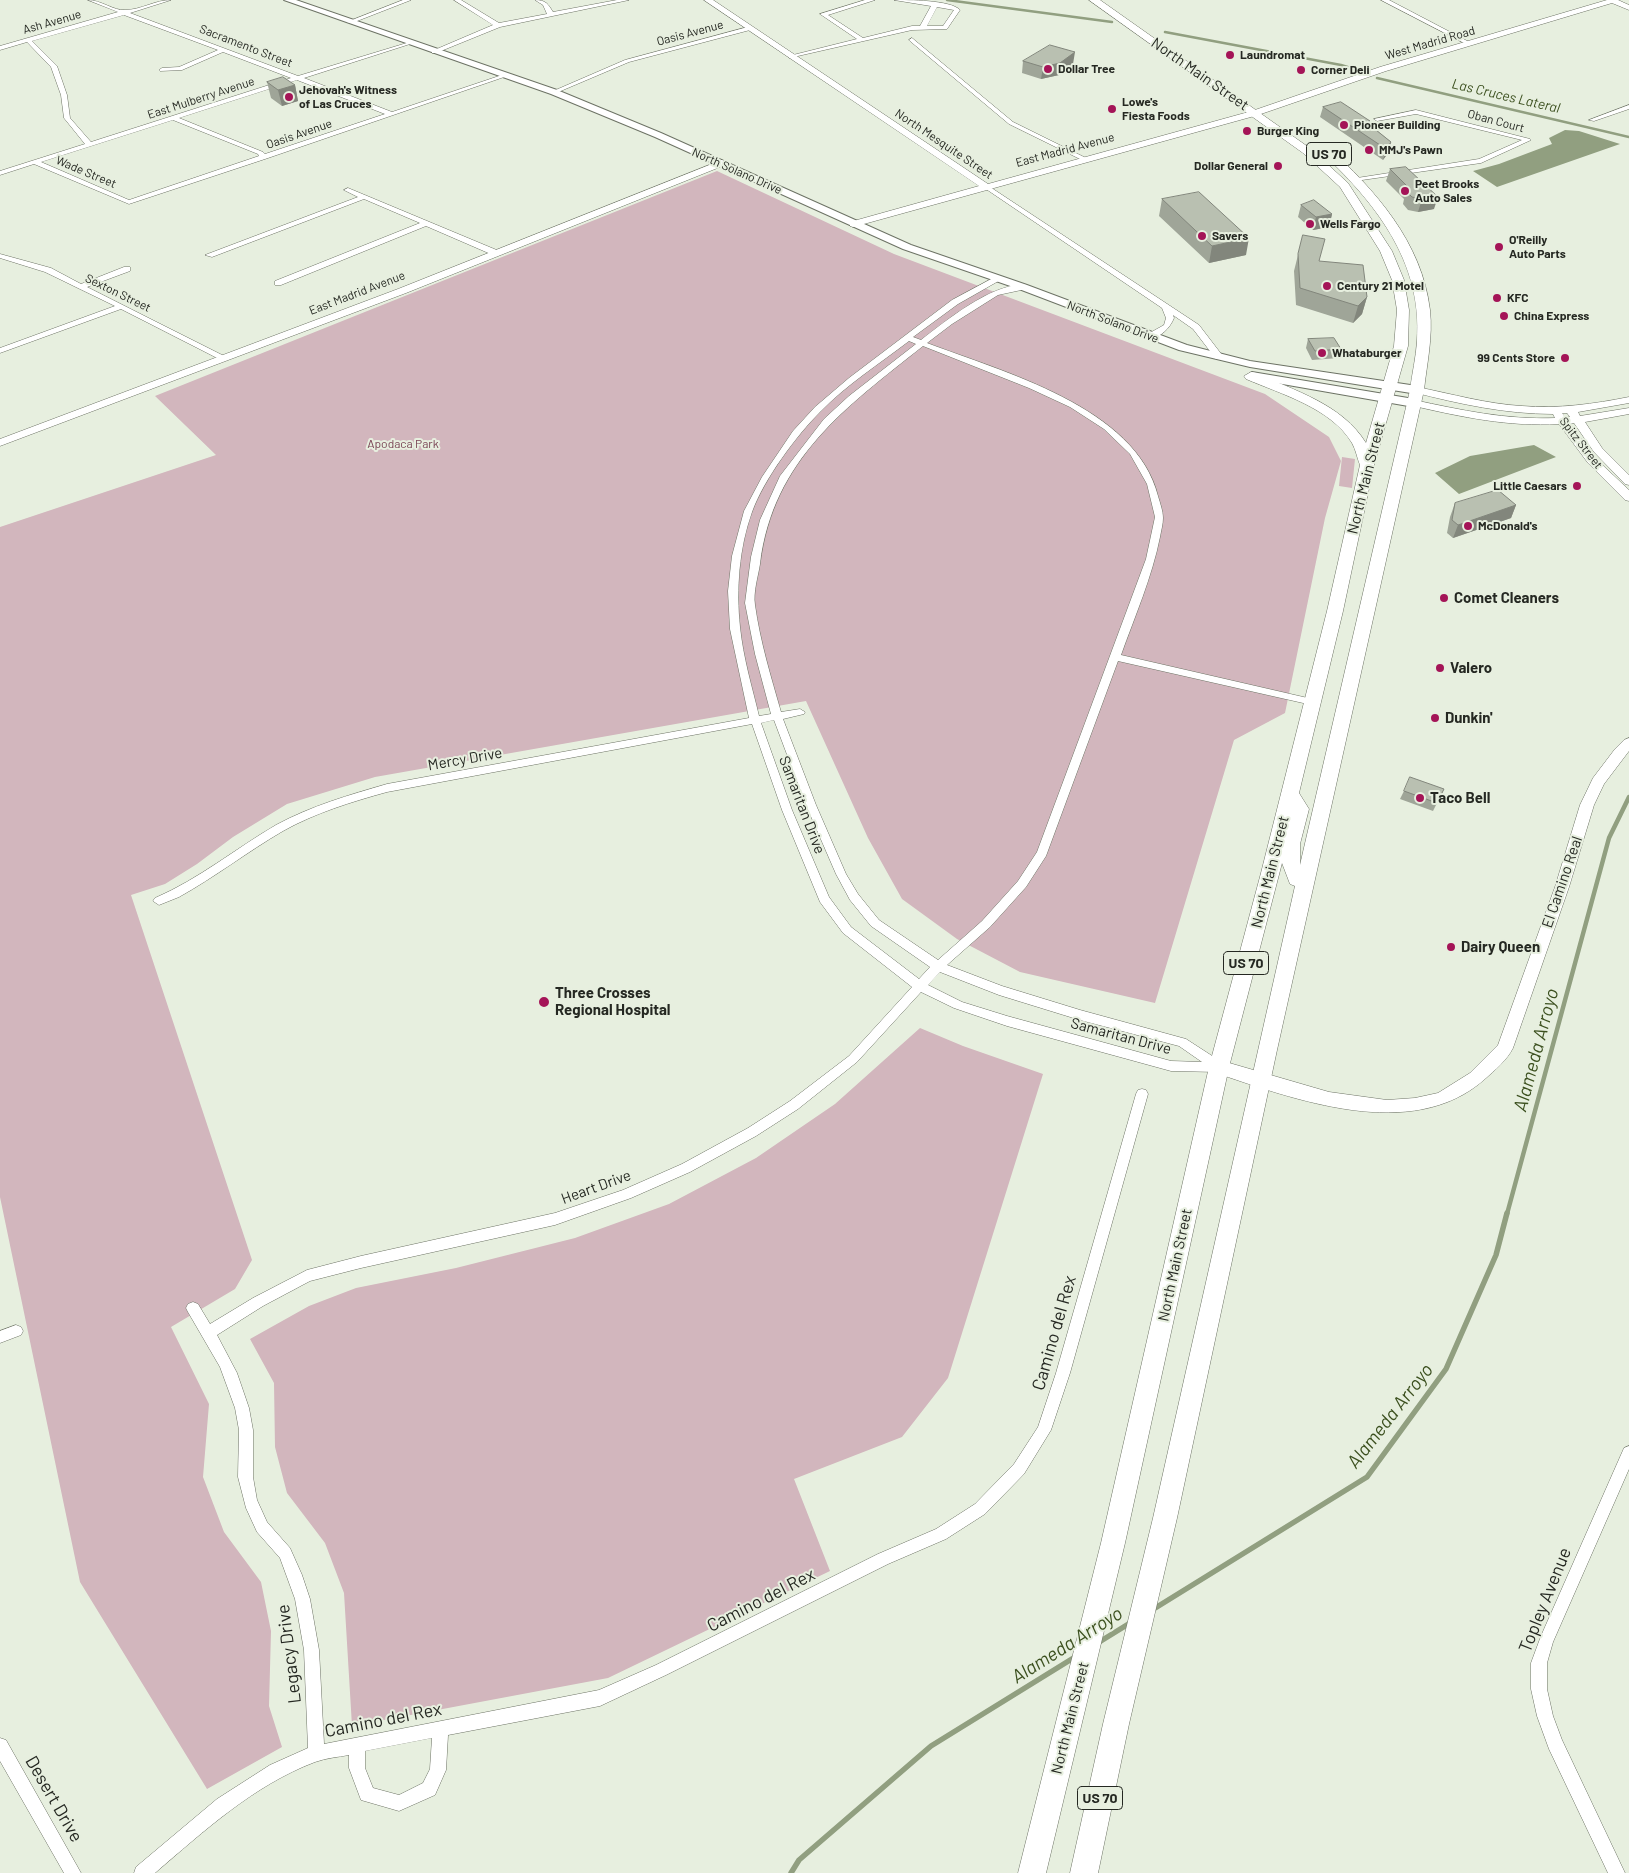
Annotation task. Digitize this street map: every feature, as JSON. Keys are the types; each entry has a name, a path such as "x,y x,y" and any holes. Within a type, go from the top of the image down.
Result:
{"main road":[{"name":"North Solano Drive","path":"291,0 408,43 554,92 722,163 907,247 1023,287 1183,348 1250,364 1387,392"},
{"name":"North Main Street","path":"1094,0 1171,54 1260,107 1281,117"},
{"name":"North Main Street","path":"1111,0 1238,88"},
{"path":"1171,54 1185,51"},
{"name":"North Main Street","path":"1032,1873 1113,1543 1219,1067 1335,611 1367,465 1401,346 1403,310 1398,280 1386,251 1344,185 1260,107"},
{"name":"North Main Street","path":"1084,1873 1116,1724 1165,1518 1260,1080 1415,396 1424,339 1419,281 1408,252 1392,223 1357,180 1322,148 1292,126"},
{"path":"1344,185 1357,180"},
{"name":"North Solano Drive","path":"1183,348 1221,368 1251,376 1415,396"},
{"path":"1251,376 1304,398 1325,411 1347,428 1358,441 1367,465"},
{"path":"1290,793 1300,809 1289,857 1290,866 1296,879 1305,882"}],"street":[{"name":"Sacramento Street","path":"92,0 392,114"},
{"name":"Ash Avenue","path":"0,48 168,0"},
{"path":"350,22 408,0"},
{"path":"458,0 498,25"},
{"path":"538,0 545,4 550,13"},
{"path":"545,4 554,0"},
{"path":"434,52 498,25 550,13 626,0"},
{"name":"North Mesquite Street","path":"708,0 748,29 1196,327 1219,357"},
{"path":"862,40 823,14 872,0"},
{"path":"791,57 923,27 945,28 957,10 954,7 897,0"},
{"path":"1384,0 1470,44"},
{"path":"1612,0 1629,8"},
{"name":"West Madrid Road","path":"1260,107 1612,0"},
{"path":"923,27 935,5"},
{"name":"Oasis Avenue","path":"554,92 628,61 748,29"},
{"path":"28,40 54,66 64,95 67,118 90,145"},
{"path":"912,40 1011,123 1084,159"},
{"name":"East Mulberry Avenue","path":"0,173 408,43"},
{"path":"162,70 180,69 223,50"},
{"name":"Oasis Avenue","path":"128,202 504,76"},
{"name":"East Madrid Avenue","path":"853,224 1260,107"},
{"path":"1592,120 1629,107"},
{"name":"Oban Court","path":"1357,180 1481,161 1528,140 1416,112 1377,119"},
{"path":"173,118 260,153 262,158"},
{"name":"Wade Street","path":"35,162 128,202"},
{"name":"East Madrid Avenue","path":"0,443 496,253 722,163"},
{"path":"348,190 496,253"},
{"path":"209,255 364,197"},
{"path":"278,283 426,224"},
{"name":"Sexton Street","path":"0,256 48,270 224,358"},
{"path":"79,286 127,269"},
{"name":"Samaritan Drive","path":"998,279 955,302 818,409 777,458 748,511 735,571 733,591 736,629 743,670 755,720 787,810 824,899 847,930 920,987 958,1005 1171,1066 1219,1067"},
{"name":"Samaritan Drive","path":"1023,287 996,293 978,302 923,342 852,398 827,421 794,463 776,491 764,520 754,572 750,603 760,654 777,716 840,874 854,897 875,923 938,966 999,990 1080,1015 1182,1042 1219,1067"},
{"path":"0,351 120,307"},
{"path":"1150,336 1167,326 1170,318 1166,308"},
{"name":"Heart Drive","path":"209,1332 258,1302 307,1276 555,1218 627,1194 686,1168 760,1127 794,1105 853,1059 938,966 986,924 1022,884 1042,854 1151,558 1159,517 1151,484 1134,453 1107,427 1073,405 1032,386 923,342 908,338"},
{"path":"1415,396 1508,408 1554,410 1574,415 1629,411"},
{"path":"1415,396 1486,418 1515,422 1562,421 1597,407 1629,400"},
{"name":"Spitz Street","path":"1554,410 1592,461 1629,497"},
{"name":"Spitz Street","path":"1574,415 1598,450 1629,482"},
{"path":"777,458 794,463"},
{"path":"735,571 754,572"},
{"path":"1114,656 1312,702"},
{"name":"Mercy Drive","path":"159,901 195,884 281,827 357,796 387,788 800,712"},
{"name":"El Camino Real","path":"1219,1067 1338,1101 1382,1107 1409,1106 1439,1100 1469,1084 1490,1068 1505,1048 1518,1015 1588,805 1598,782 1629,742"},
{"name":"Camino del Rex","path":"142,1873 223,1805 276,1771 316,1753 600,1698 695,1654 884,1560 941,1534 980,1509 1019,1469 1044,1430 1063,1373 1142,1094"},
{"name":"Legacy Drive","path":"193,1308 209,1332 241,1398 245,1422 244,1462 249,1495 262,1526 284,1551 300,1589 310,1643 316,1753"},
{"path":"0,1337 16,1331"},
{"name":"Topley Avenue","path":"1617,1873 1544,1716 1539,1689 1539,1663 1546,1641 1628,1457"},
{"path":"357,1744 357,1768 367,1794 399,1803 428,1789 438,1770 440,1728"},
{"name":"Desert Drive","path":"0,1746 74,1873"}],"green space":[{"name":"Apodaca Park","path":"717,171 894,254 1265,394 1329,437 1341,461 1325,518 1285,713 1234,740 1155,1003 1020,972 957,939 902,899 868,838 806,701 375,777 287,804 233,837 197,864 165,884 131,895 252,1260 235,1289 171,1327 209,1404 203,1477 224,1532 261,1582 271,1631 269,1706 282,1747 207,1789 80,1582 0,1197 0,527 216,455 155,396"},
{"path":"1342,457 1355,459 1352,488 1339,486"},
{"path":"920,1028 963,1046 1043,1074 948,1378 902,1437 794,1479 830,1571 608,1678 352,1726 344,1593 325,1543 287,1493 275,1447 274,1383 250,1339 309,1306 356,1288 456,1268 575,1238 669,1204 756,1158 835,1104"}],"shaded area":[{"path":"1565,130 1579,131 1620,144 1497,187 1473,171 1499,164 1552,144 1549,138"},
{"path":"1534,445 1556,457 1459,494 1435,473 1470,456"}],"building":[{"path":"1050,45 1075,52 1060,63 1043,67 1023,61"},
{"path":"283,77 295,85 278,90 267,82"},
{"path":"1341,102 1370,121 1366,122 1391,142 1386,149 1323,107"},
{"path":"1406,167 1438,197 1422,199 1412,197 1406,191 1409,188 1390,169"},
{"path":"1199,192 1249,238 1212,246 1162,199"},
{"path":"1314,200 1332,214 1316,217 1301,205"},
{"path":"1303,235 1325,239 1319,261 1363,265 1367,297 1358,306 1300,288 1298,254"},
{"path":"1334,338 1341,349 1315,351 1308,339"},
{"path":"1498,490 1516,505 1458,525 1452,520 1455,503"},
{"path":"1410,777 1444,789 1437,803 1404,791"}],"waterway":[{"name":"Las Cruces Lateral","path":"947,0 1112,22"},
{"name":"Las Cruces Lateral","path":"1165,32 1341,65 1361,71"},
{"name":"Las Cruces Lateral","path":"1377,78 1629,137"},
{"name":"Alameda Arroyo","path":"1507,1214 1609,838 1629,797"},
{"name":"Alameda Arroyo","path":"1152,1610 1367,1477 1446,1369 1496,1255 1507,1213"},
{"name":"Alameda Arroyo","path":"1096,1644 1130,1623"},
{"name":"Alameda Arroyo","path":"791,1873 799,1860 931,1746 1075,1657"}],"place":[{"name":"Laundromat","path":"1230,55"},
{"name":"Dollar Tree","path":"1048,69"},
{"name":"Corner Deli","path":"1301,70"},
{"name":"Jehovah's Witness of Las Cruces","path":"289,97"},
{"name":"Lowe's Fiesta Foods","path":"1112,109"},
{"name":"Pioneer Building","path":"1344,125"},
{"name":"Burger King","path":"1247,131"},
{"name":"MMJ's Pawn","path":"1369,150"},
{"name":"Dollar General","path":"1278,166"},
{"name":"Peet Brooks Auto Sales","path":"1405,191"},
{"name":"Wells Fargo","path":"1310,224"},
{"name":"Savers","path":"1202,236"},
{"name":"O'Reilly Auto Parts","path":"1499,247"},
{"name":"Century 21 Motel","path":"1327,286"},
{"name":"KFC","path":"1497,298"},
{"name":"China Express","path":"1504,316"},
{"name":"Whataburger","path":"1322,353"},
{"name":"99 Cents Store","path":"1565,358"},
{"name":"Little Caesars","path":"1577,486"},
{"name":"McDonald's","path":"1468,526"},
{"name":"Comet Cleaners","path":"1444,598"},
{"name":"Valero","path":"1440,668"},
{"name":"Dunkin'","path":"1435,718"},
{"name":"Taco Bell","path":"1420,798"},
{"name":"Dairy Queen","path":"1451,947"},
{"name":"Three Crosses Regional Hospital","path":"544,1002"}]}
